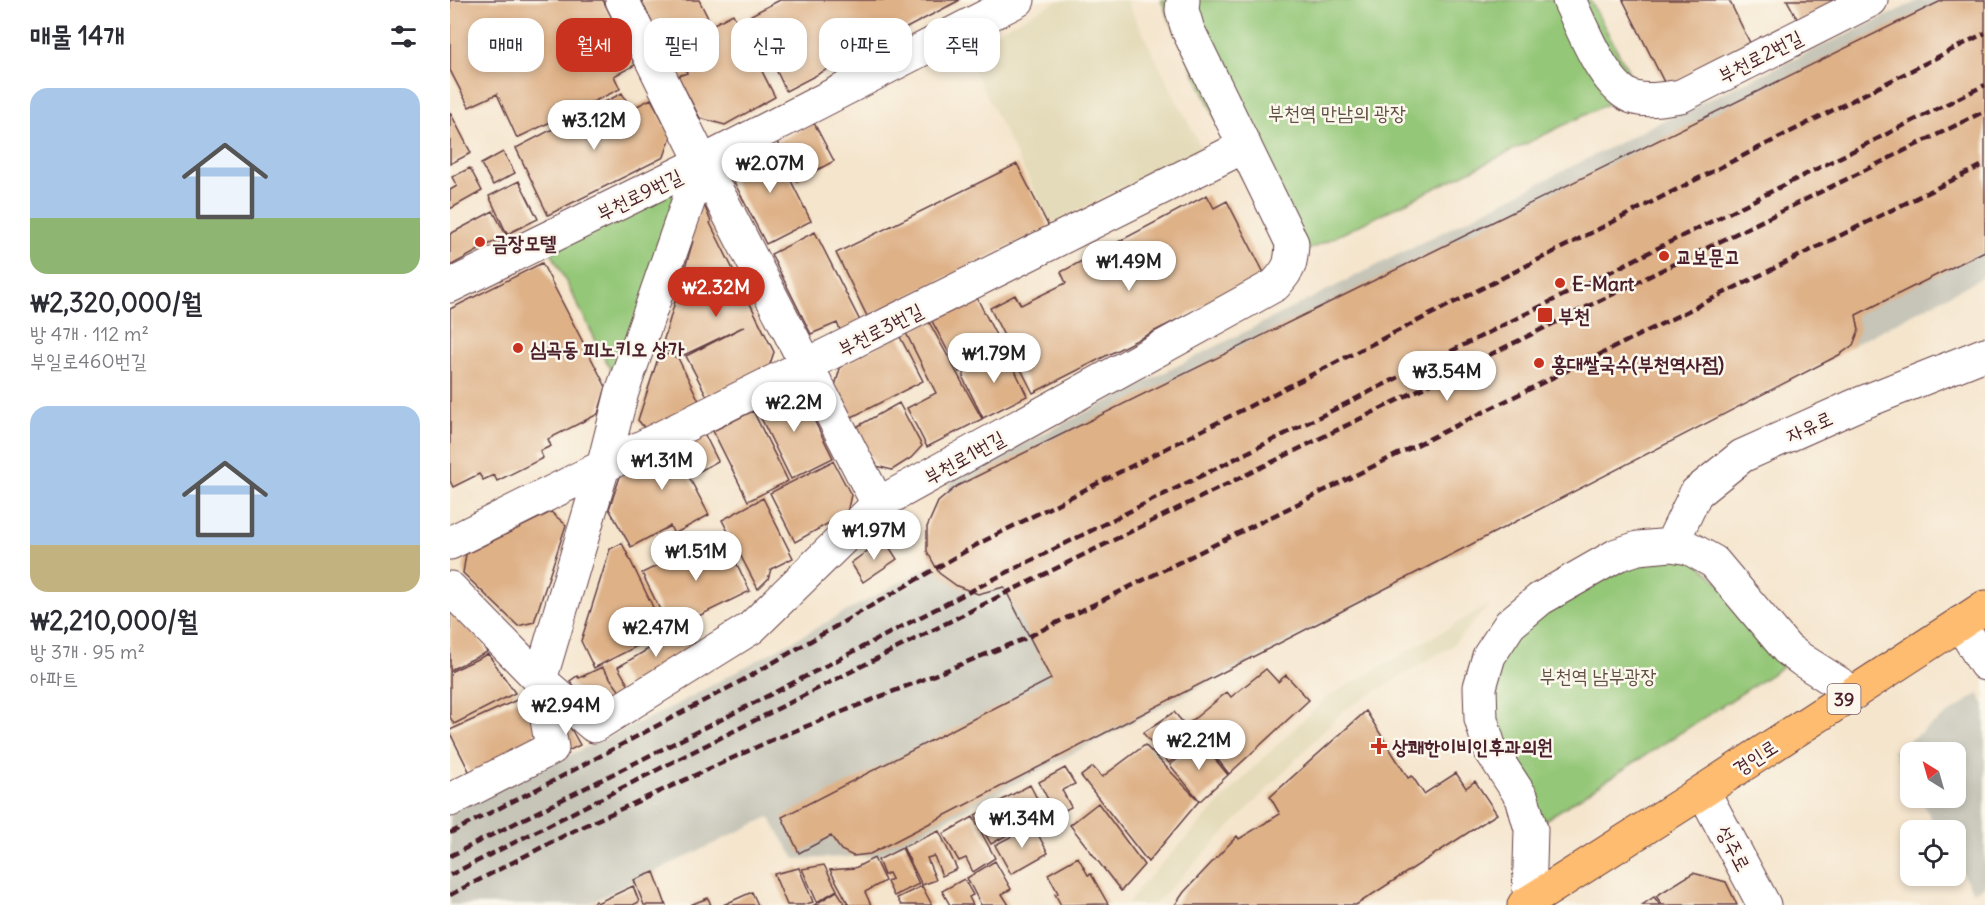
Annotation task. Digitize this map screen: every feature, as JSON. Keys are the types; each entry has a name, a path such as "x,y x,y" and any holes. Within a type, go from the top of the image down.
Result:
{"main road":[{"name":"경인로","path":"1526,904 1973,615"}],"street":[{"path":"622,0 702,162 878,504"},
{"name":"부천로9번길","path":"450,286 702,162 1018,0"},
{"path":"1184,0 1182,10 1188,30 1245,146"},
{"name":"부천로2번길","path":"1569,0 1606,75 1617,89 1634,98 1648,99 1681,96 1871,0"},
{"name":"부천로1번길","path":"540,680 594,726 752,628 878,504 1275,285 1291,264 1292,243 1245,146"},
{"name":"부천로3번길","path":"450,543 1245,146"},
{"path":"450,800 552,748 540,680 603,467 622,392 702,162"},
{"name":"자유로","path":"1671,544 1696,493 1742,456 1854,406 1985,354"},
{"path":"1526,904 1531,829 1522,798 1490,749 1480,719 1480,687 1489,656 1510,624 1540,598 1621,554 1638,548 1671,544 1689,548 1714,562 1787,649 1854,693"},
{"path":"450,588 540,680"},
{"path":"1973,615 1985,664"},
{"name":"성주로","path":"1703,791 1764,905"}],"shaded area":[{"path":"1059,0 1126,0 1201,148 1051,224 975,72 1000,72 1000,30"},
{"path":"1920,0 1985,0 1985,276 877,856 795,859 769,817 585,905 450,905 450,811 670,708 931,565 950,481 1656,124"},
{"path":"1490,604 1452,646 1343,711 1154,905 1127,905 1139,888 1247,774 1326,698"},
{"path":"1978,694 1985,705 1985,886 1973,892 1966,880 1966,820 1932,820 1925,808 1966,808 1966,742 1906,742"},
{"path":"1900,746 1900,763 1893,751"}],"green space":[{"name":"부천역 만남의 광장","path":"1161,0 1590,0 1638,89 1282,263"},
{"path":"697,165 622,392 545,240"},
{"name":"부천역 남부광장","path":"1681,547 1798,657 1531,829 1483,678 1533,604"}],"building":[{"path":"450,0 603,0 612,18 556,18 556,72 622,72 614,76 620,89 517,138 497,94 469,107 450,70"},
{"path":"641,0 699,0 708,18 650,18"},
{"path":"780,0 960,0 912,25 912,18 819,18 819,72 822,72 786,91 777,72 807,72 807,18 752,18 751,15"},
{"path":"1623,0 1729,0 1752,47 1667,88"},
{"path":"1787,0 1843,0 1799,22"},
{"path":"1943,0 1985,0 1985,251 1856,315 1859,330 1853,345 1839,355 870,854 853,856 841,850 831,836 799,853 782,817 1051,679 1004,587 978,594 957,586 939,573 927,551 927,527 938,502 957,486"},
{"path":"733,14 735,18 731,18 731,72 762,72 775,97 725,125 700,118 678,76 686,72 719,72 719,21"},
{"path":"622,93 631,109 651,99 671,136 664,157 548,215 516,148"},
{"path":"450,112 471,153 450,164"},
{"path":"814,123 834,161 797,181 777,142"},
{"path":"772,143 811,221 766,244 733,180 739,161"},
{"path":"503,152 515,173 493,185 481,164"},
{"path":"1017,164 1049,227 867,316 836,253"},
{"path":"470,168 482,191 450,209 450,190 457,186 452,177"},
{"path":"519,181 538,219 507,234 489,196"},
{"path":"1207,195 1214,208 1227,201 1265,275 1033,393 990,308 1015,295 1021,305 1066,283 1061,272"},
{"path":"701,206 705,207 710,223 774,352 768,370 709,400 686,356 745,326 682,356 661,349"},
{"path":"493,211 506,235 450,266 450,234"},
{"path":"815,232 860,321 841,332 837,323 811,334 771,254"},
{"name":"심곡동 피노키오 상가","path":"542,263 606,387 598,414 548,439 551,446 540,451 543,458 497,481 494,475 483,480 479,474 453,487 450,481 450,309"},
{"path":"977,298 1002,347 959,372 932,321"},
{"path":"929,322 982,419 927,447 907,408 936,393 906,333"},
{"path":"899,335 923,381 852,417 835,386 841,365"},
{"path":"1005,349 1027,396 983,418 963,378 966,369"},
{"path":"660,352 678,358 700,403 647,431 638,420"},
{"path":"784,392 802,396 833,458 791,479 755,406"},
{"path":"899,403 922,446 911,458 892,470 876,466 856,427"},
{"path":"753,411 788,481 748,501 713,431"},
{"path":"703,431 718,461 689,477 709,515 674,534 670,526 631,547 609,509 621,474"},
{"path":"833,461 851,495 847,513 795,542 770,493"},
{"path":"763,498 793,558 771,569 768,579 758,589 722,520"},
{"path":"551,512 566,525 534,622 518,626 463,573 466,554"},
{"path":"722,534 750,591 670,630 642,573"},
{"path":"884,539 897,559 863,582 851,563"},
{"path":"622,543 665,632 594,668 581,641 610,549"},
{"path":"450,612 479,639 487,652 450,670"},
{"path":"685,629 696,646 630,688 618,667"},
{"path":"488,654 515,693 454,724 450,717 450,672"},
{"path":"602,667 621,693 593,711 570,681"},
{"path":"1266,669 1278,682 1286,675 1309,700 1229,774 1189,723 1227,692 1231,697"},
{"path":"519,699 536,729 531,746 470,773 450,730"},
{"path":"1366,711 1408,778 1412,776 1424,794 1456,773 1466,788 1475,781 1497,814 1356,905 1175,905 1184,892 1237,836 1239,839 1280,814 1270,797"},
{"path":"1174,712 1198,740 1169,763 1143,733"},
{"path":"566,720 580,745 566,752 552,729"},
{"path":"1200,741 1228,775 1200,801 1170,765"},
{"path":"1145,745 1199,801 1148,862 1081,776 1093,767 1102,777"},
{"path":"1065,768 1075,784 1062,790 1071,807 1056,815 1039,782"},
{"path":"1030,785 1045,814 991,844 975,815"},
{"path":"1098,803 1144,865 1121,891 1070,825"},
{"path":"973,817 995,858 973,872 966,858 959,861 943,834"},
{"path":"1033,825 1048,853 1011,874 995,845"},
{"path":"939,831 957,869 942,876 934,856 927,858 936,880 922,885 903,847"},
{"path":"902,848 919,884 894,896 887,882 892,879 889,873 884,875 878,860"},
{"path":"1078,857 1088,875 1091,874 1108,904 1061,905 1055,894 1058,893 1048,874"},
{"path":"874,858 885,881 865,892 871,905 849,905 830,870 855,868"},
{"path":"995,861 1011,889 1002,894 1009,905 981,905 967,878"},
{"path":"824,865 837,890 817,902 802,869"},
{"path":"799,868 813,902 803,905 787,905 774,874"},
{"path":"654,872 666,905 644,905 634,880"},
{"path":"1693,873 1726,882 1737,905 1662,905 1656,896"},
{"path":"964,879 973,895 969,897 973,905 950,905 942,891"},
{"path":"633,886 639,902 633,905 589,905 596,901 597,903"},
{"path":"922,886 932,905 901,905 897,898"},
{"path":"837,891 846,905 814,905"},
{"path":"752,892 758,905 723,905"},
{"path":"1654,897 1660,905 1642,905"},
{"path":"708,898 711,905 690,905"}],"railway":[{"path":"450,833 743,680 978,544 1985,33"},
{"path":"450,856 994,579 1985,85"},
{"path":"450,875 1002,595 1985,111"},
{"path":"450,895 573,831 772,740 1024,639 1985,164"}],"place":[{"name":"금장모텔","path":"480,242"},
{"name":"교보문고","path":"1664,256"},
{"name":"E-Mart","path":"1560,283"},
{"name":"부천","path":"1545,315"},
{"name":"심곡동 피노키오 상가","path":"518,348"},
{"name":"홍대쌀국수(부천역사점)","path":"1539,363"},
{"name":"상쾌한이비인후과의원","path":"1379,746"}]}
